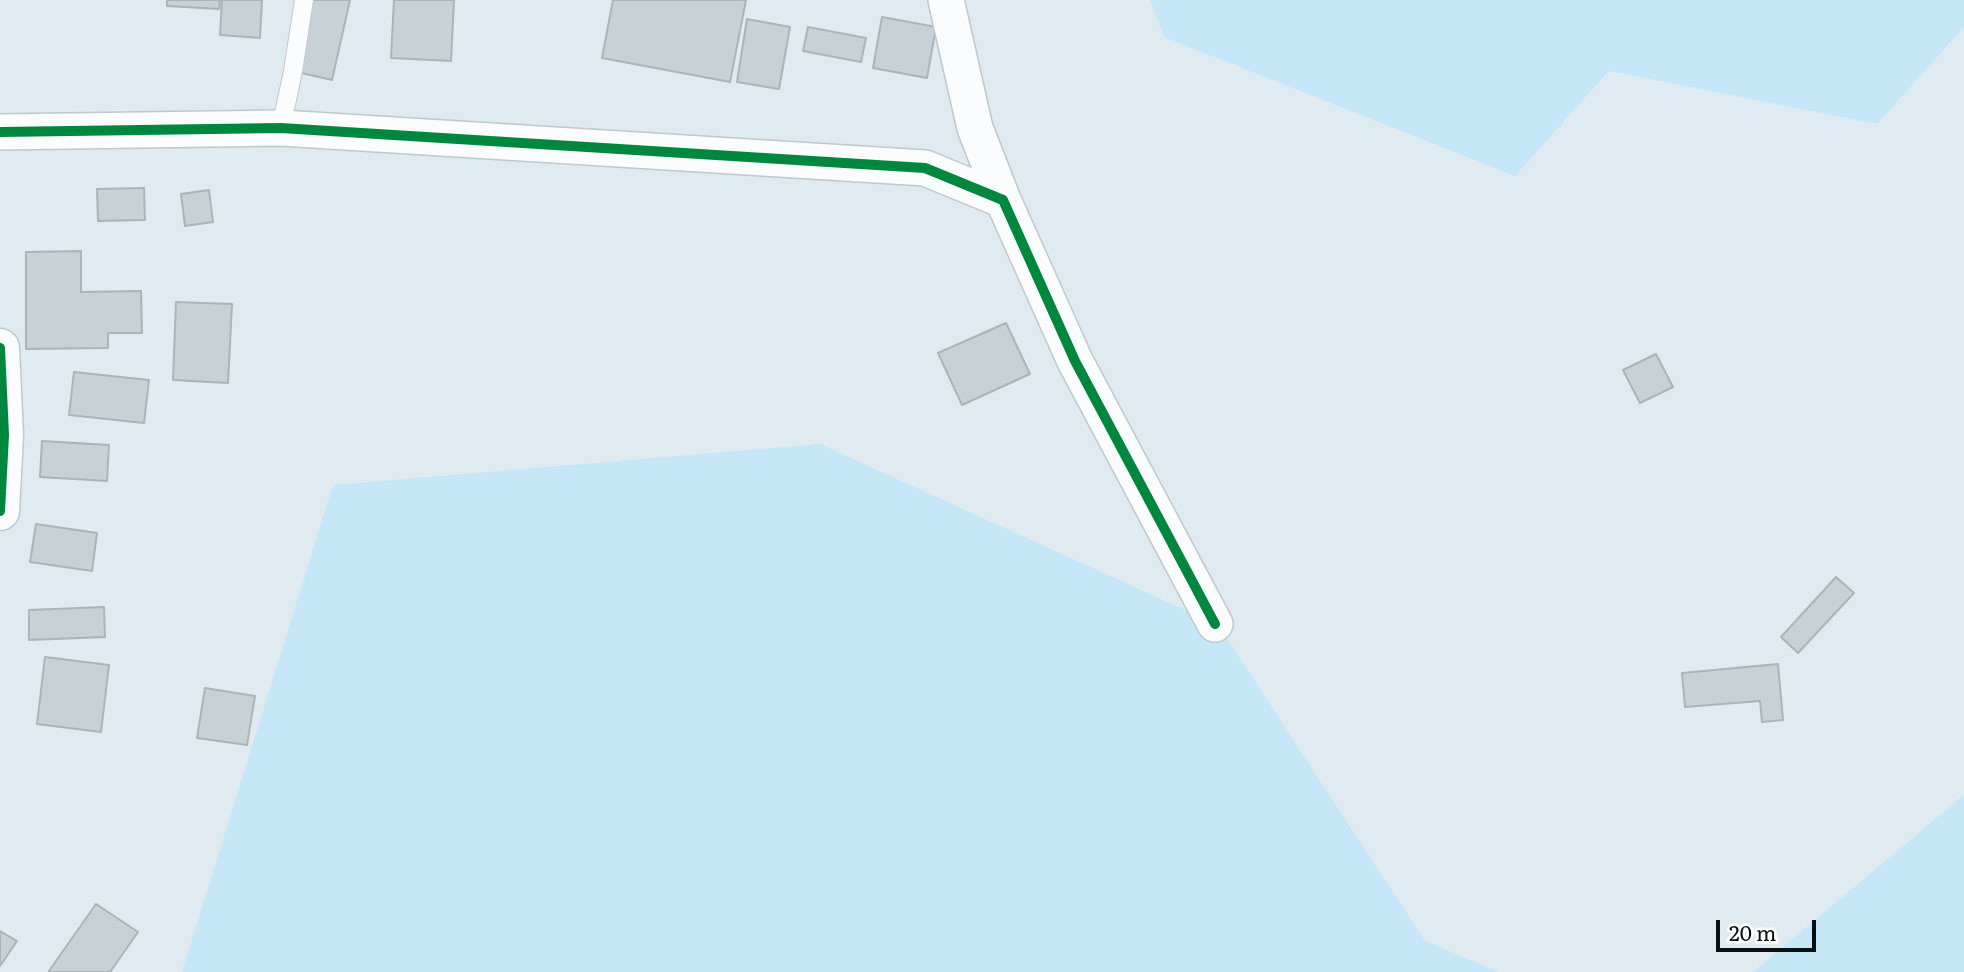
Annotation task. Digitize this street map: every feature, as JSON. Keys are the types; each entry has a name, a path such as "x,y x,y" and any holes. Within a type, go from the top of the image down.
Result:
{"street":[{"path":"946,0 975,128 1003,200 1075,361 1215,624"},
{"path":"0,132 281,128 925,168 1003,200"},
{"path":"0,348 4,435 0,511"}],"lane":[{"path":"281,128 304,0"}],"shaded area":[{"path":"1150,0 1964,0 1964,27 1877,124 1609,71 1515,176 1164,37"},
{"path":"820,444 1218,625 1425,941 1499,972 182,972 333,485"},
{"path":"1964,795 1964,972 1753,972"}],"building":[{"path":"167,0 220,0 219,9 167,6"},
{"path":"222,0 262,0 260,38 220,35"},
{"path":"310,0 350,0 332,80 293,71"},
{"path":"394,0 454,0 451,61 391,58"},
{"path":"613,0 746,0 730,82 602,58"},
{"path":"882,17 936,27 927,78 873,68"},
{"path":"747,19 790,27 779,89 737,82"},
{"path":"808,27 866,38 861,62 803,51"},
{"path":"144,188 145,220 98,221 97,189"},
{"path":"209,190 213,222 185,226 181,194"},
{"path":"81,251 81,292 141,291 142,333 108,333 108,348 26,349 26,252"},
{"path":"176,302 232,304 228,383 173,380"},
{"path":"1006,323 1030,374 962,405 938,353"},
{"path":"1656,354 1673,387 1640,403 1623,370"},
{"path":"74,372 149,380 144,423 69,415"},
{"path":"42,441 109,445 107,481 40,477"},
{"path":"36,524 97,533 92,571 30,562"},
{"path":"1836,577 1854,593 1798,653 1781,637"},
{"path":"104,607 105,637 29,640 29,610"},
{"path":"45,657 109,665 101,732 37,724"},
{"path":"1778,664 1783,720 1762,722 1760,701 1685,707 1682,673"},
{"path":"205,688 255,696 247,745 197,738"},
{"path":"96,904 138,932 110,972 49,971"},
{"path":"0,931 17,941 0,966"}],"cycle path":[{"path":"0,132 281,128 925,168 1003,200 1075,361 1215,624"},
{"path":"0,348 4,435 0,511"}]}
